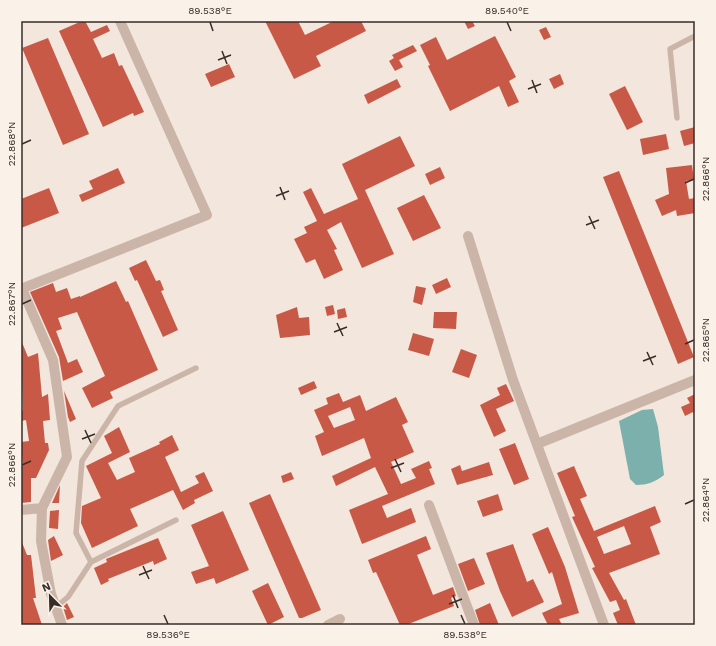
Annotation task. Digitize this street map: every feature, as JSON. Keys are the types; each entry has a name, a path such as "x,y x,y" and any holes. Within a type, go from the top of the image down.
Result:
{"street":[{"path":"62,625 51,594 41,540 42,508 67,457 53,360 21,288 207,215 120,21"},
{"path":"468,236 513,380 604,625"},
{"path":"537,444 695,380"},
{"path":"429,506 474,625"},
{"path":"21,510 42,508"},
{"path":"328,625 340,619"}],"lane":[{"path":"677,118 670,49 695,36"},
{"path":"91,562 76,533 82,461 118,406 196,368"},
{"path":"56,607 68,598 91,562 176,520"}],"water":[{"path":"653,409 658,427 664,475 651,483 636,485 630,479 619,421 642,410"}],"building":[{"path":"85,21 91,32 107,25 110,31 93,39 102,58 114,53 119,66 122,65 144,112 134,116 133,113 103,127 59,31"},
{"path":"265,21 298,21 305,35 334,21 361,21 366,31 316,56 321,66 294,79"},
{"path":"464,21 472,21 475,26 468,29"},
{"path":"546,27 551,37 544,40 539,30"},
{"path":"495,36 516,77 509,81 519,102 508,107 499,86 450,111 428,66 430,65 420,45 436,37 447,60"},
{"path":"48,38 89,134 63,145 22,48"},
{"path":"413,45 417,51 399,60 403,67 395,71 389,61 394,58 392,55"},
{"path":"229,64 235,77 211,87 205,74"},
{"path":"560,74 564,84 554,89 549,79"},
{"path":"397,79 401,87 368,104 364,95"},
{"path":"625,86 643,122 627,130 609,94"},
{"path":"695,127 695,143 684,146 680,131"},
{"path":"666,134 669,149 643,155 640,139"},
{"path":"400,136 415,166 365,190 394,254 362,268 341,222 327,230 337,249 334,250 343,270 324,279 315,259 306,263 294,239 307,233 304,227 317,221 303,192 311,188 324,214 358,199 342,164"},
{"path":"692,165 694,180 686,181 689,199 695,198 695,213 677,216 676,210 662,216 655,200 669,194 666,168"},
{"path":"440,167 445,178 430,185 425,174"},
{"path":"118,168 125,183 82,202 79,195 93,189 89,181"},
{"path":"619,171 694,357 678,364 603,177"},
{"path":"49,188 59,213 21,228 21,199"},
{"path":"424,195 441,228 413,241 397,208"},
{"path":"146,260 156,281 160,280 164,290 161,291 178,330 163,337 137,280 135,281 129,268"},
{"path":"447,278 451,287 436,294 432,285"},
{"path":"116,281 126,302 128,301 158,370 110,392 113,398 92,408 82,388 105,376 77,312 58,318 62,329 56,331 68,363 77,359 83,372 63,381 59,357 30,292 53,283 56,292 67,288 71,299 80,297"},
{"path":"416,286 426,288 422,305 413,302"},
{"path":"333,305 335,314 327,316 325,307"},
{"path":"297,307 299,318 309,317 310,335 280,338 276,315"},
{"path":"345,308 347,317 338,319 337,310"},
{"path":"434,312 457,312 456,329 433,328"},
{"path":"413,333 434,339 429,356 408,350"},
{"path":"21,340 28,357 38,353 42,397 48,394 50,420 43,421 45,443 48,443 49,450 36,478 31,478 31,502 21,503 21,467 23,466 21,442 29,441 26,420 21,421 21,411 23,410"},
{"path":"461,349 477,355 469,378 452,372"},
{"path":"314,381 317,388 301,395 298,388"},
{"path":"506,384 514,401 496,409 506,431 494,437 480,405 500,395 497,388"},
{"path":"64,391 76,419 70,422 68,417"},
{"path":"339,393 343,402 360,395 366,411 396,397 408,422 402,425 414,452 391,462 401,484 416,478 411,469 429,461 432,468 429,469 435,484 382,506 387,518 411,508 416,522 362,544 349,510 388,494 375,467 336,486 332,476 371,458 364,438 322,456 315,436 324,432 314,410 328,404 326,398","holes":["350,407 355,420 334,428 328,416"]},
{"path":"695,394 695,416 693,412 685,416 681,407 690,403 687,398"},
{"path":"119,427 130,452 108,463 117,480 135,472 129,458 160,444 159,442 172,435 179,450 165,457 181,492 199,483 195,476 204,472 213,491 194,500 195,503 183,510 173,490 130,509 138,526 92,548 81,523 82,506 101,498 86,466 112,453 104,436"},
{"path":"515,443 529,479 514,485 499,449"},
{"path":"489,462 493,475 457,485 451,469 460,465 462,471"},
{"path":"574,466 587,496 580,499 594,531 655,506 661,522 650,527 660,554 609,573 624,600 626,599 636,625 618,625 613,613 620,610 616,600 610,602 592,568 595,567 572,517 575,516 557,473","holes":["624,526 631,544 604,554 597,537"]},
{"path":"291,472 294,479 283,483 281,476"},
{"path":"60,485 59,503 52,503"},
{"path":"270,494 321,610 302,618 299,618 249,503"},
{"path":"498,494 503,510 483,517 477,501"},
{"path":"59,510 58,529 49,528 50,511"},
{"path":"223,511 249,570 216,584 214,578 196,584 191,572 209,566 191,525"},
{"path":"548,527 565,567 579,613 559,619 562,625 548,625 542,613 562,604 552,572 549,574 532,534"},
{"path":"54,536 63,555 51,561 48,540"},
{"path":"426,536 431,549 417,555 433,595 453,587 456,596 451,598 454,606 406,625 400,625 376,572 373,573 368,560"},
{"path":"158,538 167,559 154,565 153,561 108,579 109,581 101,585 94,568 107,562 106,559"},
{"path":"21,540 27,555 31,555 36,598 33,598 42,625 21,625"},
{"path":"513,544 527,582 533,579 544,602 512,617 500,591 486,553"},
{"path":"474,558 485,584 468,591 458,564"},
{"path":"268,583 284,617 268,625 252,591"},
{"path":"67,603 74,617 67,620 63,607"},
{"path":"490,603 499,625 480,625 475,610"}]}
